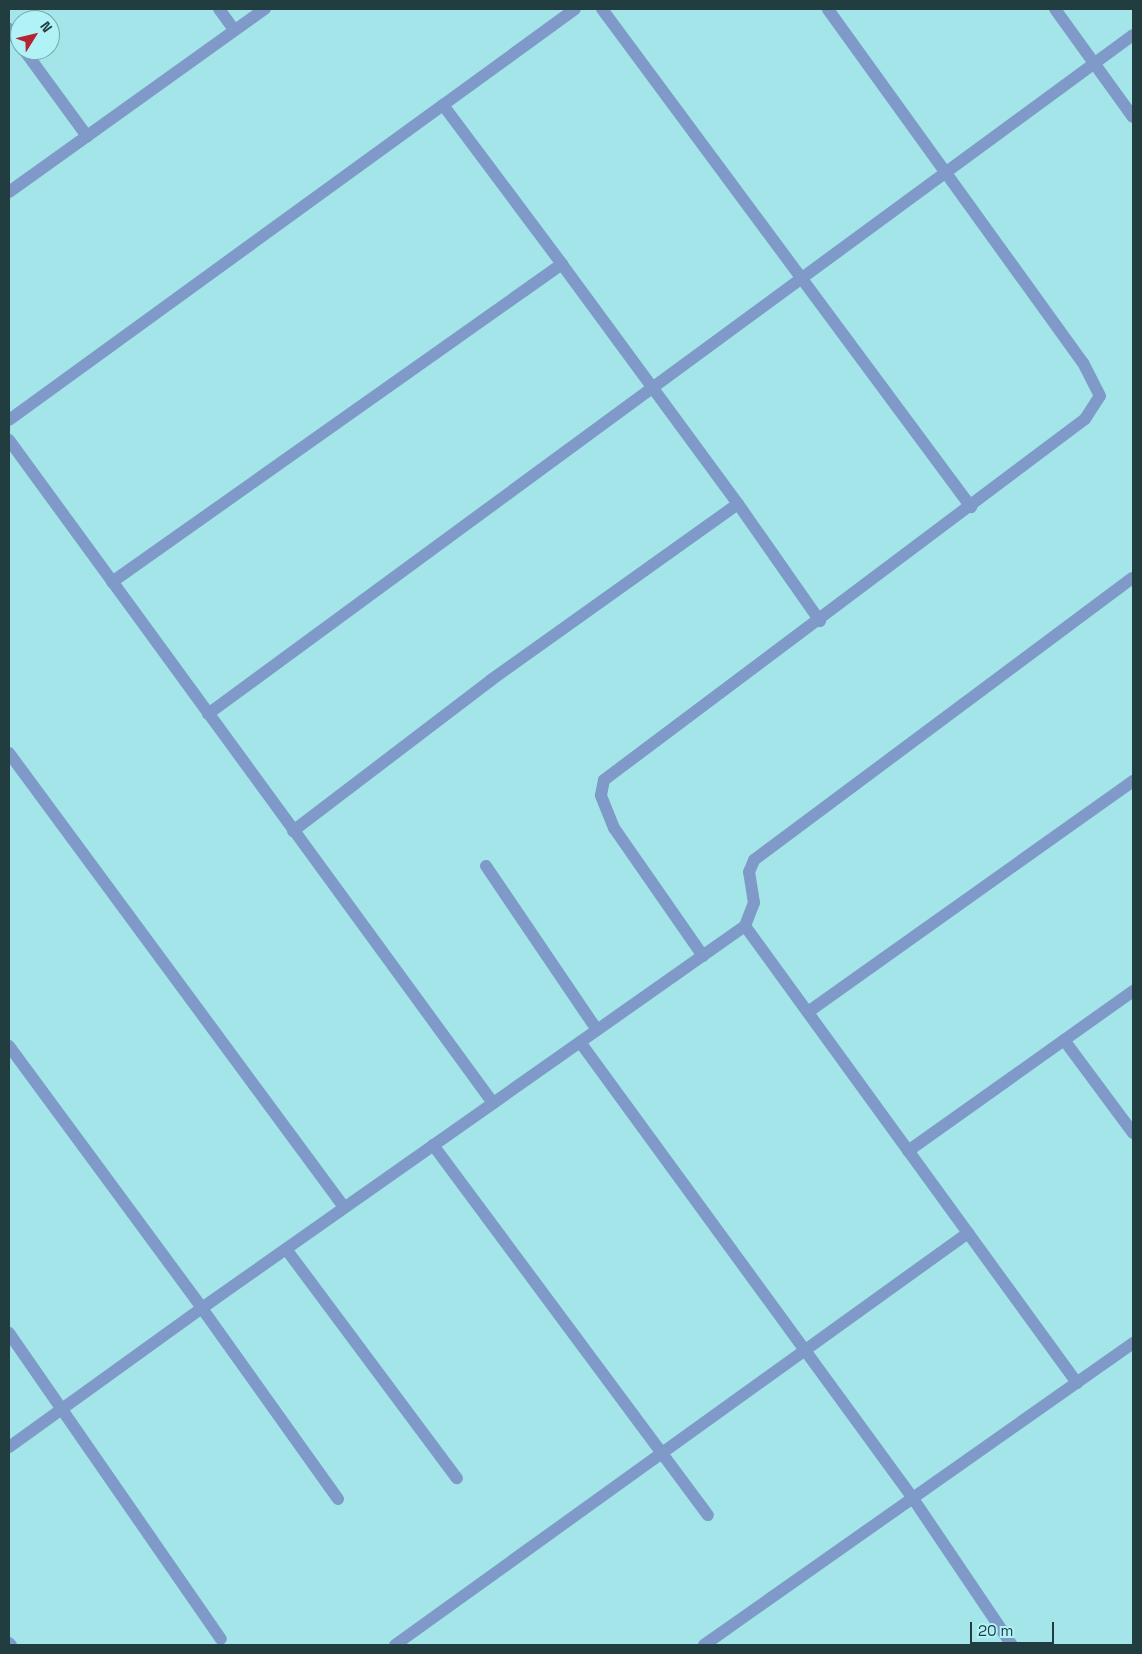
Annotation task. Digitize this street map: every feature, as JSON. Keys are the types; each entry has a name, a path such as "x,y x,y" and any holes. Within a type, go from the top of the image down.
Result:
{"street":[{"path":"220,9 234,30"},
{"path":"9,192 264,9"},
{"path":"9,420 575,9"},
{"path":"602,9 804,277 971,507"},
{"path":"703,956 614,828 601,794 604,780 820,621 1085,419 1100,396 1083,363 945,174 828,9"},
{"path":"1055,9 1133,117"},
{"path":"208,714 1133,35"},
{"path":"31,60 87,136"},
{"path":"443,105 738,504 820,621"},
{"path":"112,582 562,264"},
{"path":"9,440 492,1103"},
{"path":"293,831 491,680 738,504"},
{"path":"9,1447 286,1248 745,926 754,903 749,872 754,860 1133,578"},
{"path":"9,753 344,1208"},
{"path":"808,1012 1133,781"},
{"path":"486,866 597,1030"},
{"path":"745,926 1077,1383"},
{"path":"908,1151 1133,991"},
{"path":"1064,1040 1133,1133"},
{"path":"580,1042 912,1497 1012,1645"},
{"path":"9,1046 202,1308 338,1499"},
{"path":"432,1146 659,1454 708,1514"},
{"path":"395,1645 968,1233"},
{"path":"286,1248 457,1478"},
{"path":"9,1333 63,1408 221,1639"},
{"path":"704,1645 1133,1343"}]}
